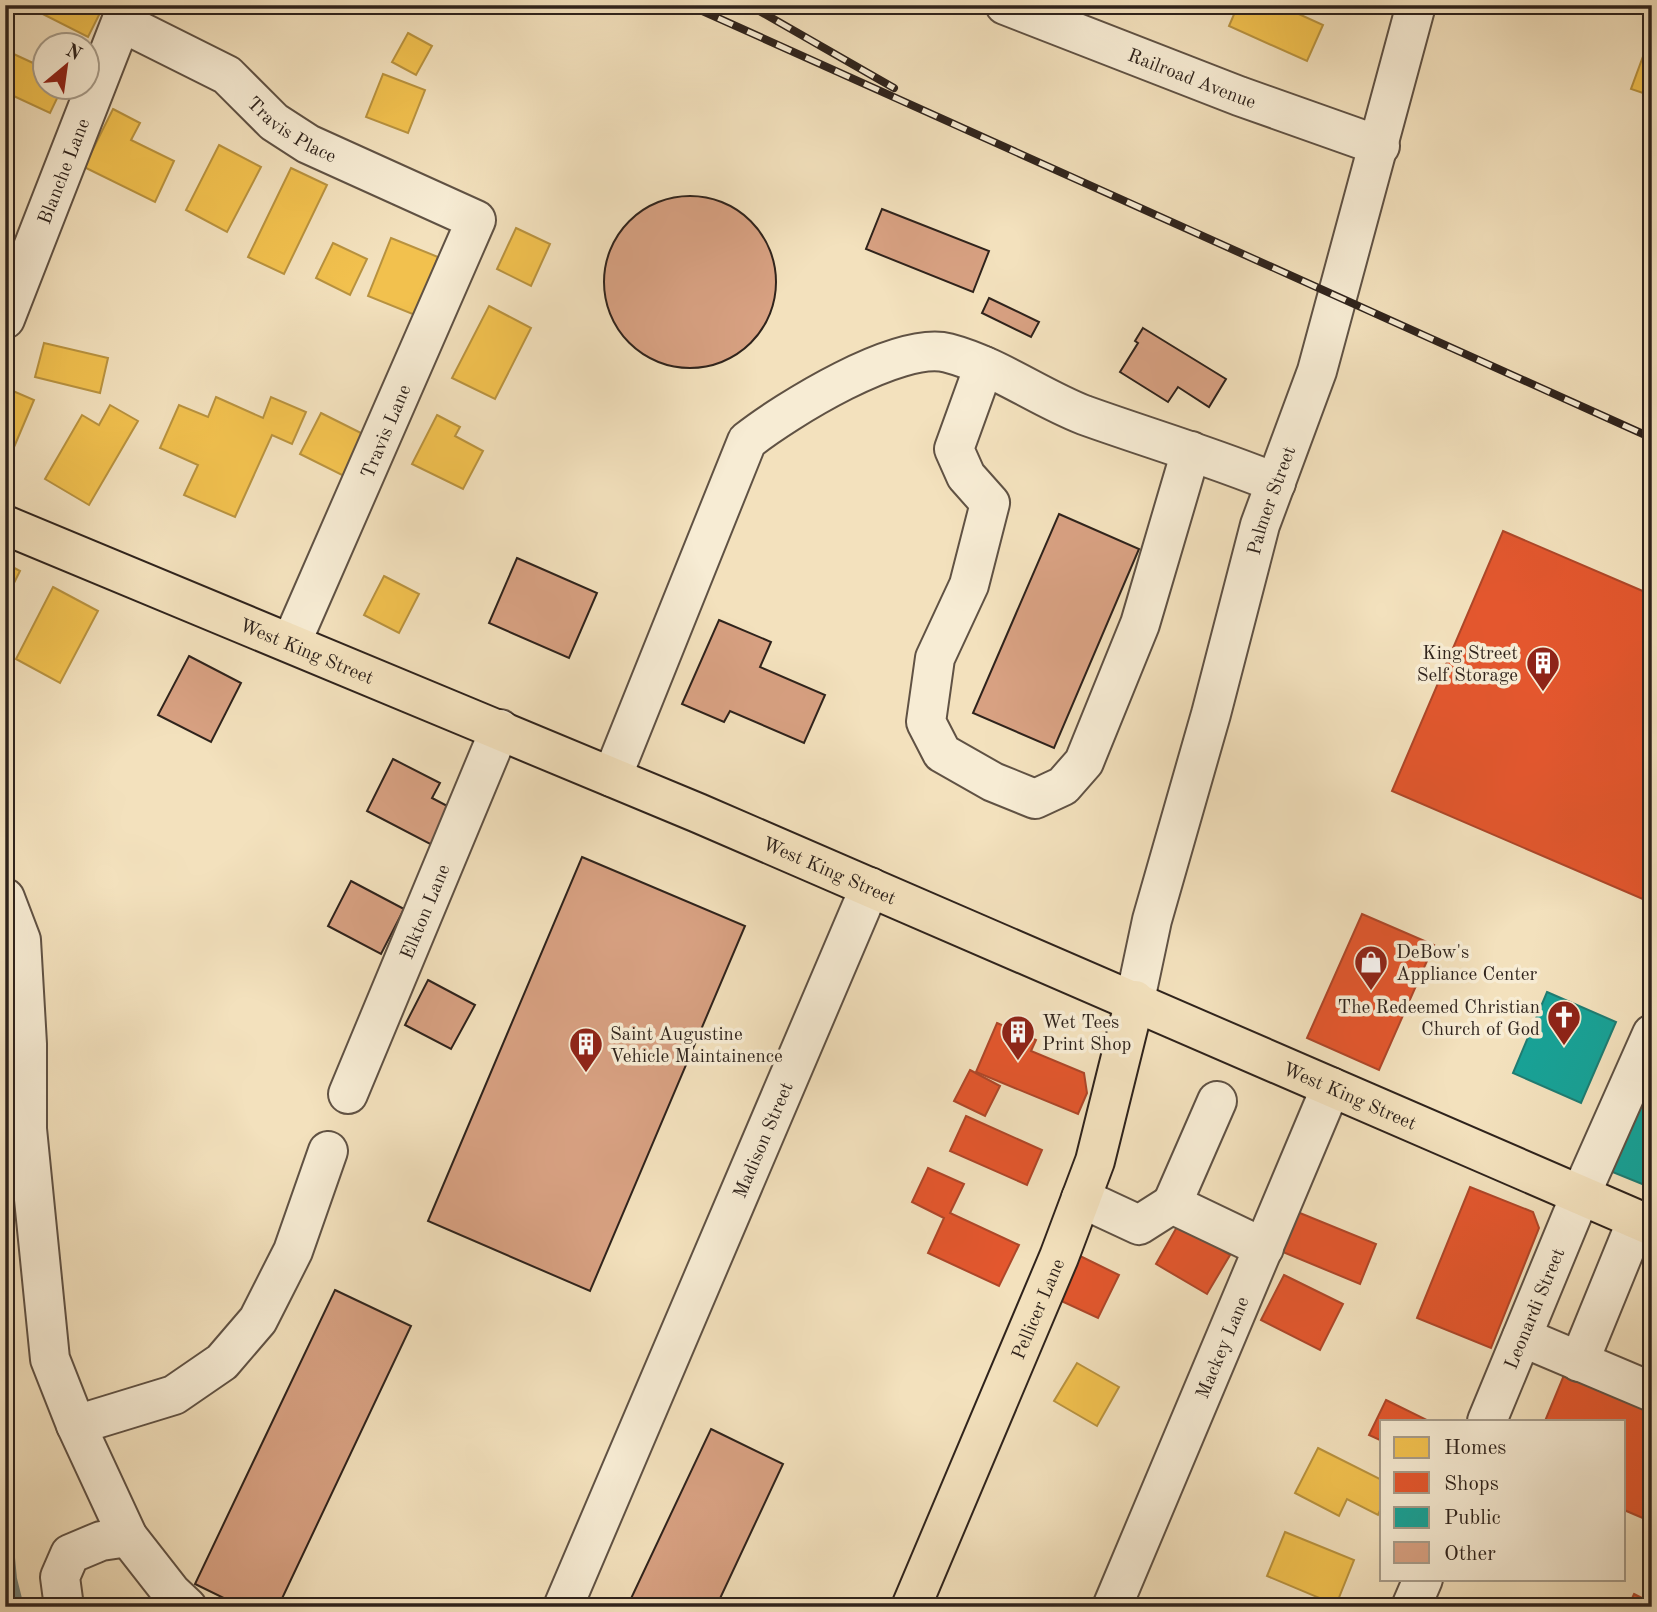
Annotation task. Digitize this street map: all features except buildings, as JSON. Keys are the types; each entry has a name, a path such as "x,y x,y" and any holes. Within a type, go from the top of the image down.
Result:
{"main road":[{"name":"West King Street","path":"5,525 500,729 1135,1000 1645,1223"},
{"name":"Pellicer Lane","path":"911,1607 1059,1257 1081,1198 1115,1087 1135,1000"}],"street":[{"name":"Railroad Avenue","path":"1005,5 1239,96 1380,146"},
{"name":"Palmer Street","path":"1135,1000 1152,920 1211,714 1259,525 1318,371 1416,5"},
{"name":"Travis Place","path":"121,22 227,75 274,122 308,144 476,220"},
{"name":"Blanche Lane","path":"5,319 121,22"},
{"name":"Travis Lane","path":"292,642 476,220"},
{"path":"611,777 747,442 777,418 814,396 902,356 945,352 984,366 1082,414 1276,483"},
{"path":"984,366 954,449 966,476 990,503 969,585 935,658 926,722 942,753 1003,787 1035,799 1063,786 1084,762 1140,624 1191,451"},
{"name":"Elkton Lane","path":"348,1094 500,729"},
{"name":"Madison Street","path":"563,1607 870,887"},
{"path":"5,898 21,940 27,1044 27,1129 50,1359 76,1425 128,1537 171,1592 187,1607"},
{"name":"Leonardi Street","path":"1488,1420 1580,1196 1652,1034"},
{"name":"Mackey Lane","path":"1112,1607 1331,1087"},
{"path":"1081,1198 1139,1225 1172,1204 1217,1101"},
{"path":"76,1425 174,1395 222,1362 258,1320 293,1251 328,1151"},
{"path":"1172,1204 1264,1248"},
{"path":"1579,1362 1645,1223"},
{"path":"1522,1337 1652,1392"},
{"path":"64,1607 60,1577 70,1554 101,1541 128,1537"},
{"path":"1411,1607 1423,1580"}],"waterway":[{"path":"5,1505 12,1579 19,1607"}],"railway":[{"path":"689,5 1652,438"},
{"path":"749,5 894,88"}],"place":[{"name":"King Street Self Storage","path":"1543,693"},
{"name":"DeBow's Appliance Center","path":"1371,992"},
{"name":"The Redeemed Christian Church of God","path":"1564,1047"},
{"name":"Wet Tees Print Shop","path":"1018,1062"},
{"name":"Saint Augustine Vehicle Maintainence","path":"586,1074"}]}
